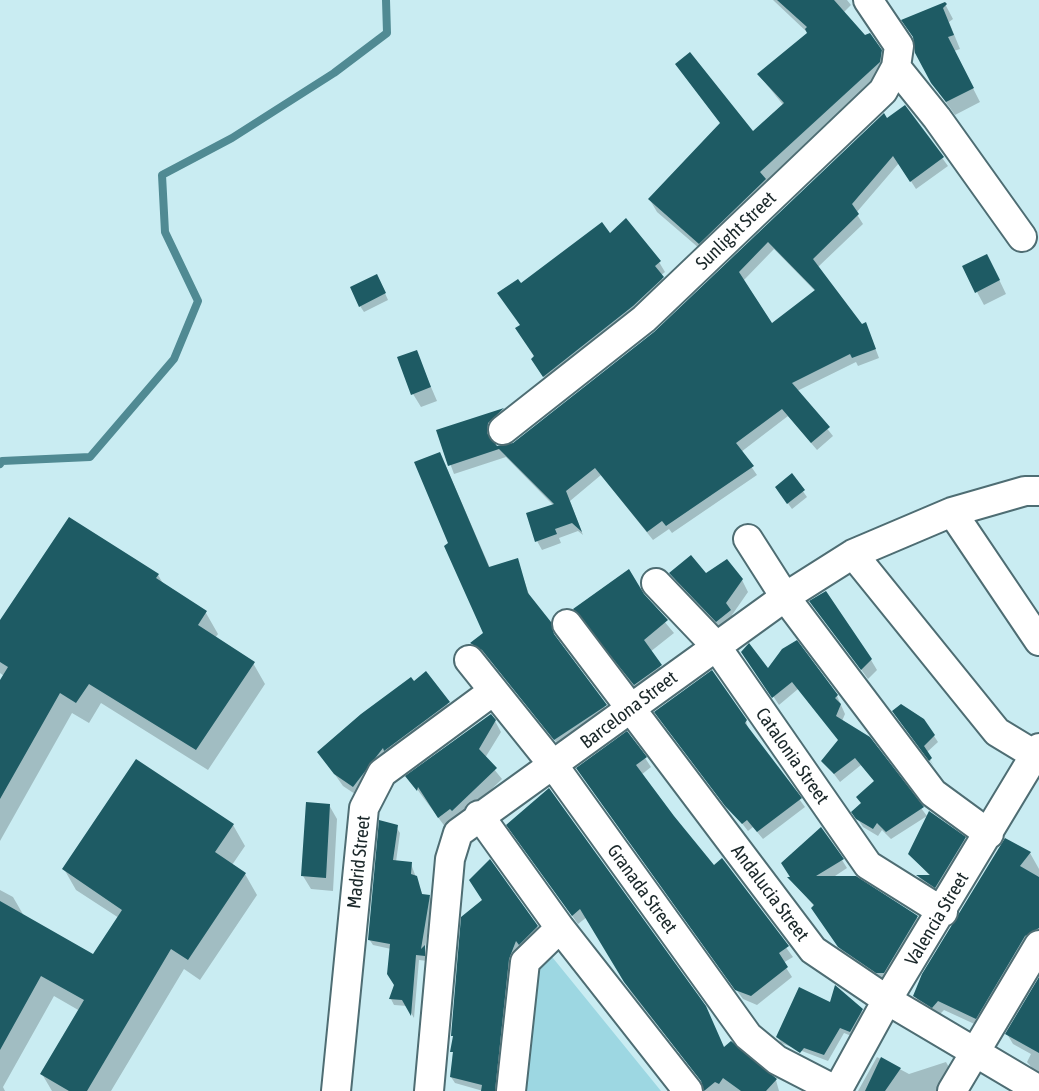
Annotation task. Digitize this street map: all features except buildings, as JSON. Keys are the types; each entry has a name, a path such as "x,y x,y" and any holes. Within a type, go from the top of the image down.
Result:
{"street":[{"path":"868,0 899,46 896,67 937,118 1022,237"},
{"name":"Sunlight Street","path":"503,430 644,319 883,91 896,67"},
{"name":"Barcelona Street","path":"429,1091 450,859 458,833 479,815 554,766 631,706 785,597 853,554 952,512 1025,491 1039,491"},
{"path":"952,512 1039,641"},
{"path":"748,539 785,597 933,793 989,834"},
{"path":"853,554 997,732 1037,751"},
{"name":"Catalonia Street","path":"656,583 716,646 868,865 943,912"},
{"name":"Andalucia Street","path":"567,624 813,950 887,1000 1039,1090"},
{"name":"Granada Street","path":"469,660 554,766 748,1037 777,1060 837,1091"},
{"name":"Madrid Street","path":"336,1091 364,808 382,774 492,692"},
{"name":"Valencia Street","path":"837,1091 887,1000 943,912 1037,751"},
{"path":"479,815 561,928 688,1091"},
{"path":"512,1091 525,962 561,928"},
{"path":"952,1091 1039,944"}],"shaded area":[{"path":"544,947 661,1091 518,1091 524,1019"}],"waterway":[{"path":"0,464 2,461 90,457 174,359 198,301 165,232 162,175 232,138 334,73 387,33 386,0"}]}
